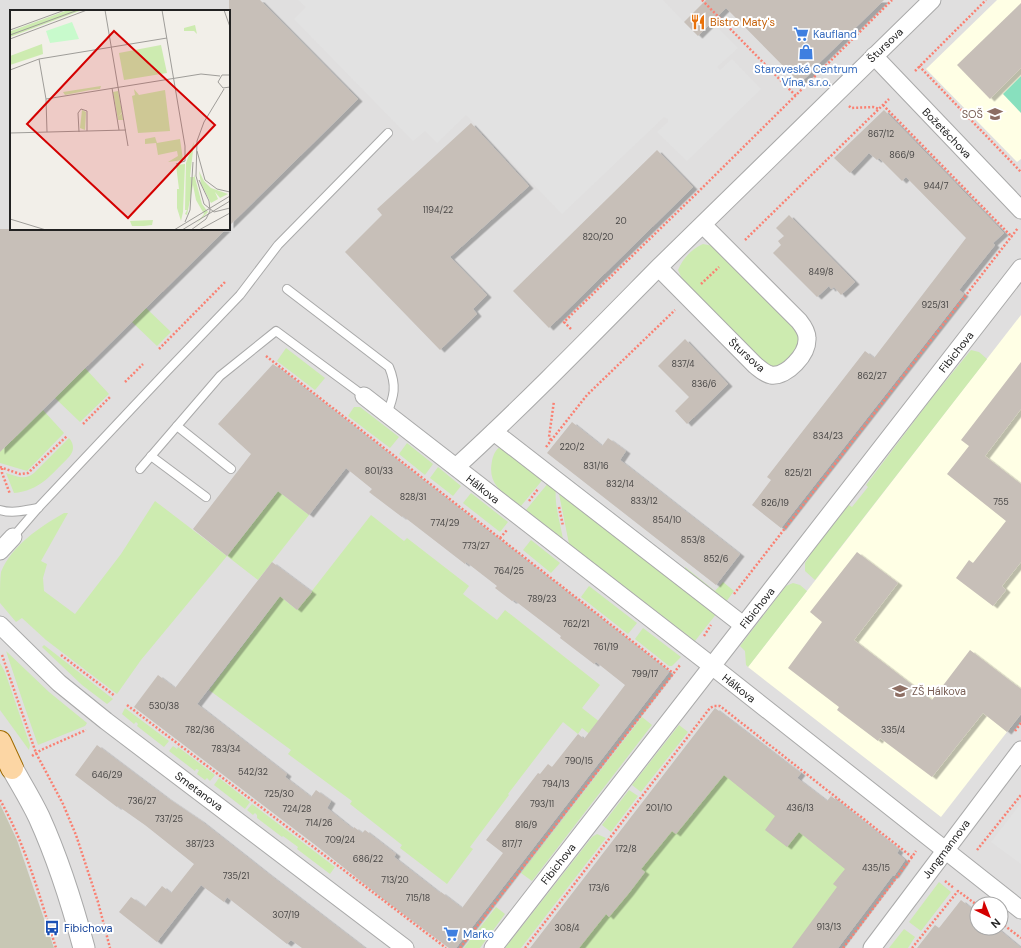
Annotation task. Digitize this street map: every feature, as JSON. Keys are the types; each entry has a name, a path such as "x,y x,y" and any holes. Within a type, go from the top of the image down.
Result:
{"main road":[{"path":"0,742 6,760"}],"street":[{"name":"Štursova","path":"456,467 585,343 659,268 932,0"},
{"name":"Božetěchova","path":"874,56 1021,210"},
{"name":"Štursova","path":"659,268 755,365 764,372 772,375 785,372 803,355 807,337 804,328 703,225"},
{"name":"Fibichova","path":"493,948 1021,268"},
{"name":"Hálkova","path":"364,396 712,666 1021,910"},
{"path":"494,432 743,625"},
{"path":"0,551 13,537"},
{"name":"Smetanova","path":"0,625 59,683 100,716 405,948"},
{"name":"Jungmannova","path":"872,948 1021,750"},
{"path":"6,760 28,795 48,839 74,910 84,948"}],"lane":[{"path":"13,537 38,508 240,295 278,245 388,133"},
{"path":"287,289 389,367 395,384 393,399 387,414"},
{"path":"140,469 220,376 276,331 364,396"},
{"path":"177,426 231,469"},
{"path":"151,456 206,497"},
{"path":"0,510 6,512 17,512 38,508"}],"path":[{"path":"702,0 796,96"},
{"path":"585,343 564,322 796,96 892,0"},
{"path":"914,72 986,0"},
{"path":"919,66 1021,172"},
{"path":"742,243 894,94"},
{"path":"846,103 851,108 873,107 879,109"},
{"path":"883,105 1012,237"},
{"path":"702,638 722,610 1021,225"},
{"path":"699,286 720,265"},
{"path":"159,349 226,281"},
{"path":"542,452 587,395 677,308"},
{"path":"260,360 266,356 673,673"},
{"path":"125,382 144,364"},
{"path":"83,424 112,396"},
{"path":"551,440 549,437 555,396"},
{"path":"1,468 20,474 28,474 67,436"},
{"path":"1,468 10,494"},
{"path":"528,502 542,485"},
{"path":"558,502 564,533"},
{"path":"0,651 36,753 63,804 76,835 98,902 110,948"},
{"path":"56,651 115,696"},
{"path":"460,948 684,660"},
{"path":"720,706 724,700"},
{"path":"127,705 446,948"},
{"path":"525,948 710,708 714,706 720,706 912,857"},
{"path":"32,756 41,750 68,738"},
{"path":"981,855 976,852 1021,795"},
{"path":"0,800 10,818 22,847 56,948"},
{"path":"843,948 917,850"},
{"path":"942,879 969,899"},
{"path":"954,888 959,882"},
{"path":"912,948 958,891"},
{"path":"1009,929 1021,938"}],"shaded area":[{"path":"0,0 1021,0 1021,948 0,948"},
{"path":"298,0 663,0 684,22 712,22 738,48 717,67 720,70 732,59 761,89 687,161 657,132 668,122 668,119 664,117 562,214 466,115 437,143 425,131 413,141 294,19 306,7"},
{"name":"SOŠ","path":"997,0 1021,0 1021,159 1017,162 926,69"},
{"name":"ZŠ Hálkova","path":"1021,315 1021,714 941,817 748,667"},
{"path":"559,469 685,567 683,571 554,474"},
{"path":"1021,803 1021,864 991,842"},
{"path":"0,804 17,840 54,948 0,948"}],"green space":[{"path":"1021,76 1021,113 1003,94"},
{"path":"703,244 713,246 797,330 800,336 800,345 790,360 775,368 765,366 683,281 678,270 682,262 695,248"},
{"path":"146,308 171,332 157,346 132,322"},
{"path":"286,348 325,378 315,390 277,361"},
{"path":"971,350 979,352 987,359 815,580 805,571 805,563 812,552 849,505 852,507 868,487 866,485 931,399"},
{"path":"85,368 109,394 80,422 55,398"},
{"path":"354,407 360,407 399,437 390,448 348,416"},
{"path":"43,410 64,433 27,471 0,463 0,448 2,450"},
{"path":"69,438 73,446 73,451 56,470 38,486 23,492 14,493 6,473 20,477 27,477 31,475"},
{"path":"407,443 433,464 425,475 399,454"},
{"path":"500,447 544,478 521,506 503,493 494,483 491,470 492,459"},
{"path":"438,467 461,486 453,496 430,478"},
{"path":"549,482 556,487 557,506 563,539 526,510"},
{"path":"559,490 717,613 695,641 569,544"},
{"path":"278,491 309,515 258,580 227,556"},
{"path":"471,493 508,522 500,532 463,503"},
{"path":"155,501 227,556 141,660 117,694 46,640 22,618 16,622 0,603 1,572 12,553 36,531 64,513 68,513 41,561 47,564 43,578 44,591 75,614 121,554"},
{"path":"371,515 404,541 407,538 469,586 463,594 497,620 505,610 600,685 582,708 619,737 608,749 582,728 578,734 563,722 470,847 473,849 447,884 400,848 402,845 350,804 352,801 288,754 291,750 209,690 280,596 297,610"},
{"path":"531,540 560,563 551,573 523,550"},
{"path":"685,567 715,591 723,582 734,591 723,606 683,571"},
{"path":"793,583 800,585 807,591 748,667 746,665 745,651 740,646 786,586"},
{"path":"589,586 637,623 628,634 581,597"},
{"path":"643,628 681,657 672,666 669,666 635,639"},
{"path":"44,645 113,699 107,704 82,685 42,647"},
{"path":"6,651 49,692 87,723 85,726 38,745"},
{"path":"0,663 5,672 30,745 29,750 0,710"},
{"path":"125,708 169,741 164,747 137,726 138,724 136,722 134,724 122,714"},
{"path":"642,717 652,725 532,881 521,873"},
{"path":"679,725 688,732 641,792 632,785"},
{"path":"719,729 883,856 816,948 549,948"},
{"path":"173,746 177,749 178,747 215,775 210,781 207,778 205,780 197,774 199,770 196,769 195,771 169,751"},
{"path":"219,778 250,802 245,809 214,785"},
{"path":"629,790 638,796 611,832 602,825"},
{"path":"252,804 335,867 330,874 297,849 298,847 257,818 255,813 253,815 247,810"},
{"path":"597,834 606,838 521,948 505,948 592,837"},
{"path":"939,882 951,892 921,931 909,922"},
{"path":"496,907 505,914 480,948 464,948"},
{"path":"904,929 915,937 908,948 889,948"}],"building":[{"path":"229,0 260,0 358,99 230,225 230,10"},
{"name":"Kaufland","path":"706,0 884,0 800,83 726,8 698,36 684,22"},
{"path":"1021,3 1021,68 990,99 957,65"},
{"path":"884,110 1004,233 993,243 995,245 959,290 964,294 781,528 752,505 771,480 767,477 865,351 874,358 966,238 906,177 902,181 879,158 877,160 869,153 850,173 834,158"},
{"path":"471,123 529,186 450,257 487,295 473,309 477,314 440,350 345,252 382,215 377,209"},
{"path":"657,150 693,187 549,328 513,291"},
{"path":"789,215 855,282 841,295 834,287 831,289 829,286 817,297 773,253 781,245 778,241 784,236 776,228"},
{"path":"0,229 225,230 0,452"},
{"path":"685,339 728,384 687,424 675,411 689,397 658,366"},
{"path":"1021,362 1021,409 985,456 1021,484 1021,562 1002,586 1006,590 993,606 956,578 969,560 973,563 1006,521 947,474 969,446 961,440"},
{"path":"273,364 669,672 456,948 449,948 387,902 318,847 134,707 158,675 175,688 272,562 312,592 297,610 280,596 197,704 287,774 285,777 311,797 316,790 331,801 327,808 353,829 354,827 362,833 365,830 396,854 394,857 462,908 503,853 486,840 538,773 540,774 548,764 552,767 578,734 584,739 625,685 596,662 594,664 560,638 561,636 514,600 512,601 495,588 497,586 466,562 465,564 369,492 372,489 346,468 309,515 278,491 227,556 193,529 251,454 218,424"},
{"path":"572,422 602,446 608,438 626,451 620,460 740,554 716,585 547,453"},
{"path":"857,552 898,583 854,640 932,700 970,650 1021,689 1021,714 1007,732 983,713 932,777 880,738 878,741 837,710 839,707 788,668 822,622 810,612"},
{"path":"715,708 801,773 797,778 827,801 831,796 899,850 897,853 905,860 894,876 893,875 838,948 792,948 837,887 833,884 845,869 799,832 787,847 765,830 775,816 724,775 676,834 672,831 641,869 645,872 629,893 609,917 606,914 579,948 530,948"},
{"path":"97,745 166,797 200,820 365,948 302,948 291,940 287,944 227,897 224,902 201,885 157,942 119,912 131,897 145,907 162,886 171,893 194,864 145,825 118,806 117,807 75,775"},
{"path":"961,900 969,906 969,936 1007,936 1021,948 917,948 935,925 939,928"}],"place":[{"name":"Bistro Maty's","path":"698,22"},
{"name":"Kaufland","path":"801,34"},
{"name":"Staroveské Centrum Vína, s.r.o.","path":"806,52"},
{"name":"SOŠ","path":"995,114"},
{"name":"ZŠ Hálkova","path":"900,691"},
{"name":"Fibichova","path":"52,928"},
{"name":"Marko","path":"451,934"}]}
